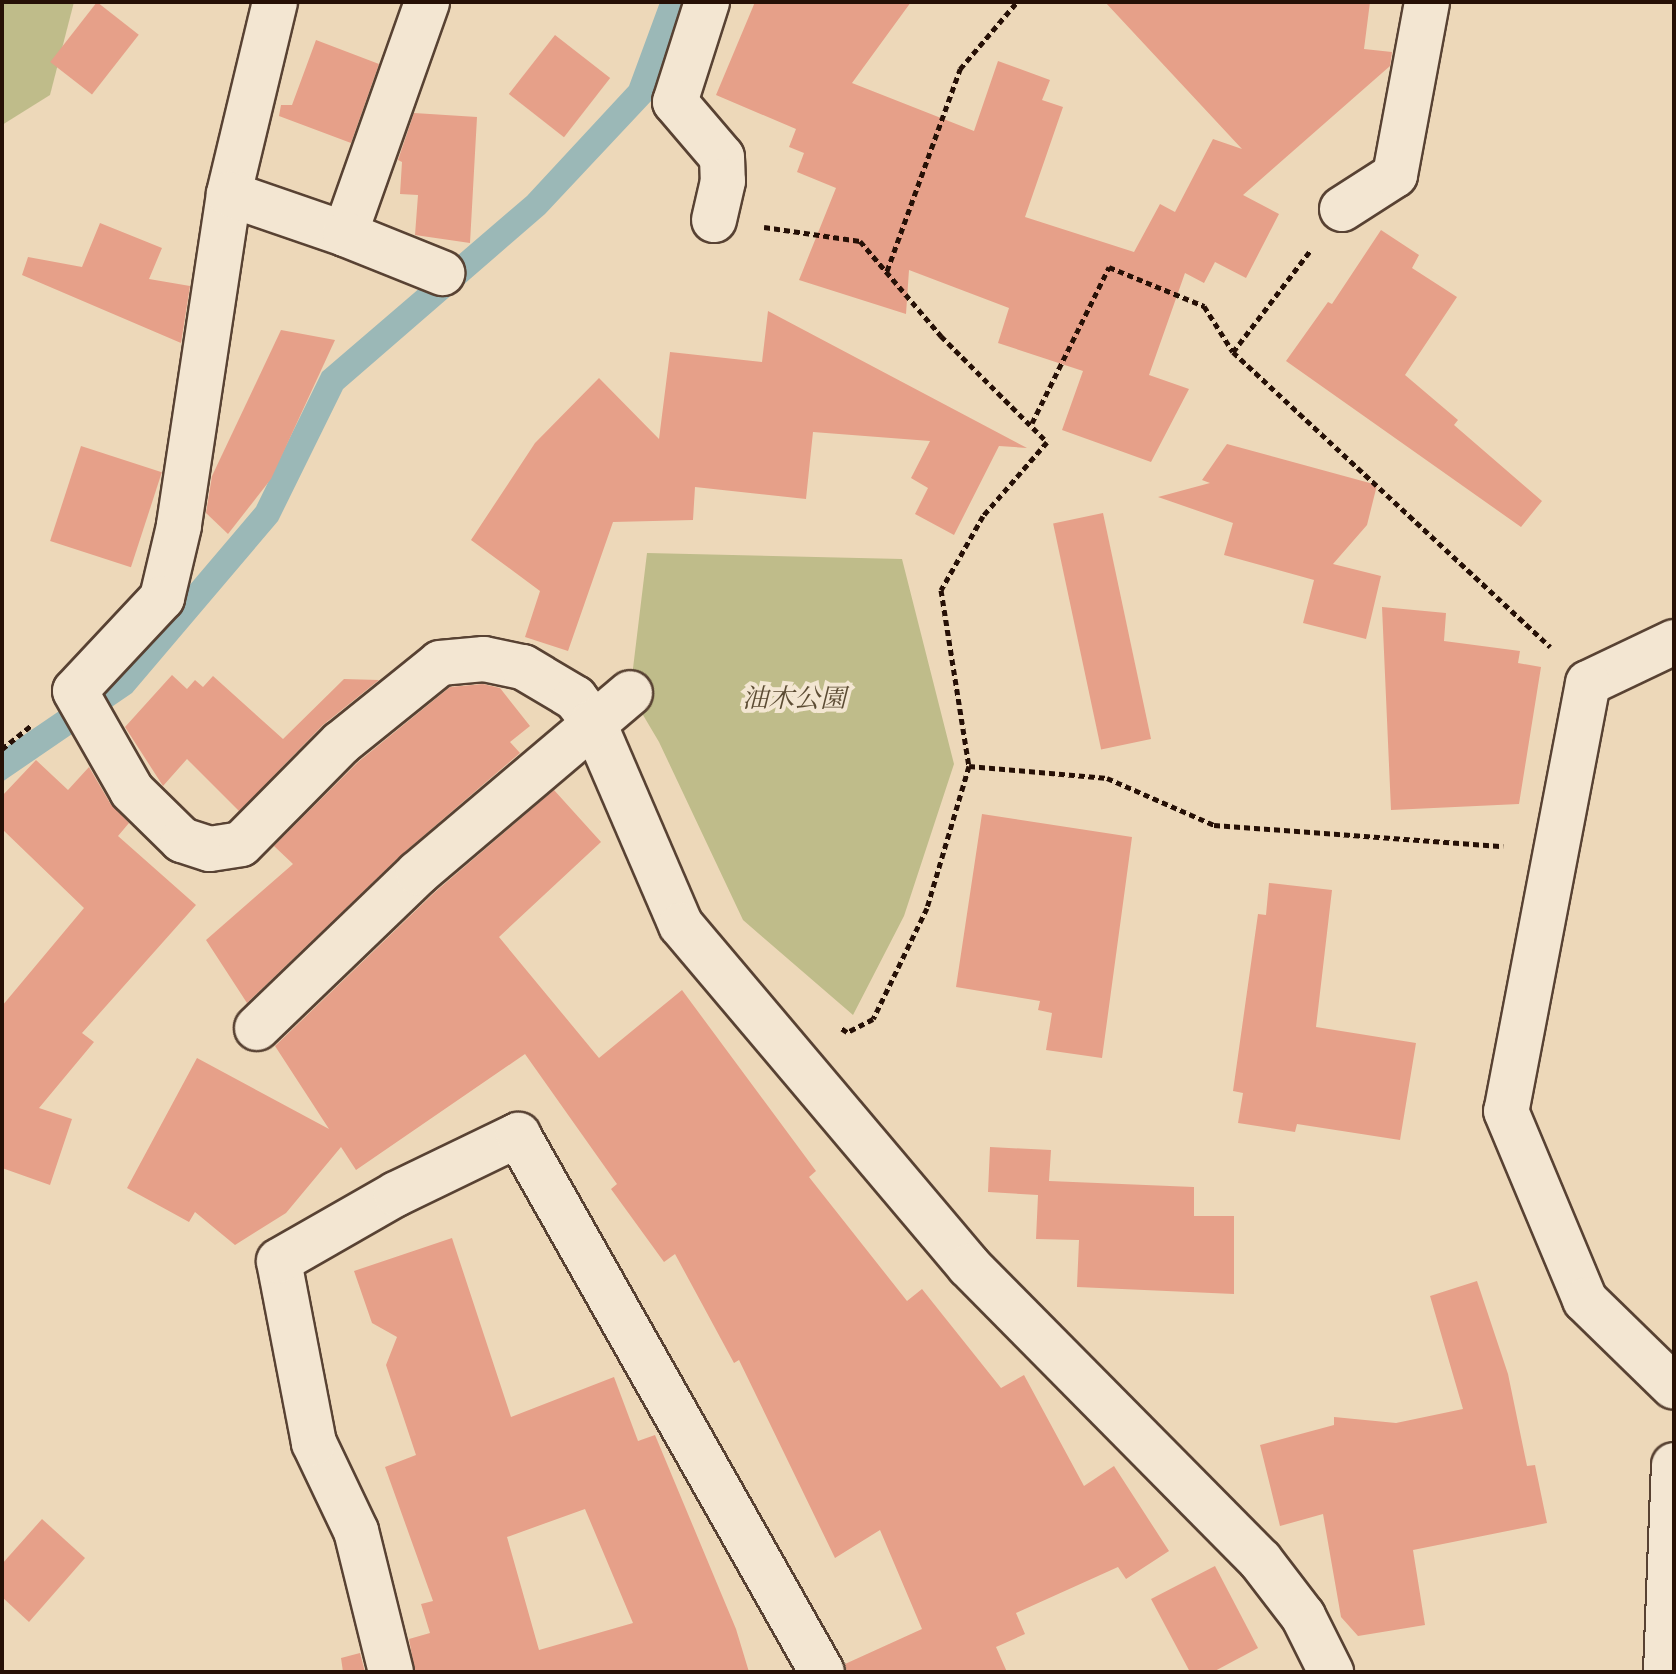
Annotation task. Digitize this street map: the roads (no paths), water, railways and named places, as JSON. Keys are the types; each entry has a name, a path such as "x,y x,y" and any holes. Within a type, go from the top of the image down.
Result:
{"street":[{"path":"275,2 229,194 179,526 162,598 75,691 132,791 182,840 210,849 241,844 341,743 440,663 484,659 523,667 575,698 593,721 681,925 969,1266 1260,1560 1303,1616 1331,1672"},
{"path":"345,234 427,2"},
{"path":"707,2 675,102 722,157 723,181 714,220"},
{"path":"1342,209 1395,175 1427,2"},
{"path":"229,194 345,234 442,273"},
{"path":"1674,642 1588,683 1506,1111 1585,1300 1674,1387"},
{"path":"257,1028 418,873 593,721 630,693"},
{"path":"391,1672 356,1531 314,1443 279,1261 396,1194 518,1135 822,1672"},
{"path":"1666,1672 1674,1467"}],"water":[{"path":"660,2 688,2 652,100 545,214 343,389 278,521 132,693 2,782 2,750 115,673 256,507 322,372 527,196 629,86"}],"park label":[{"name":"油木公園","path":"794,699"}]}
